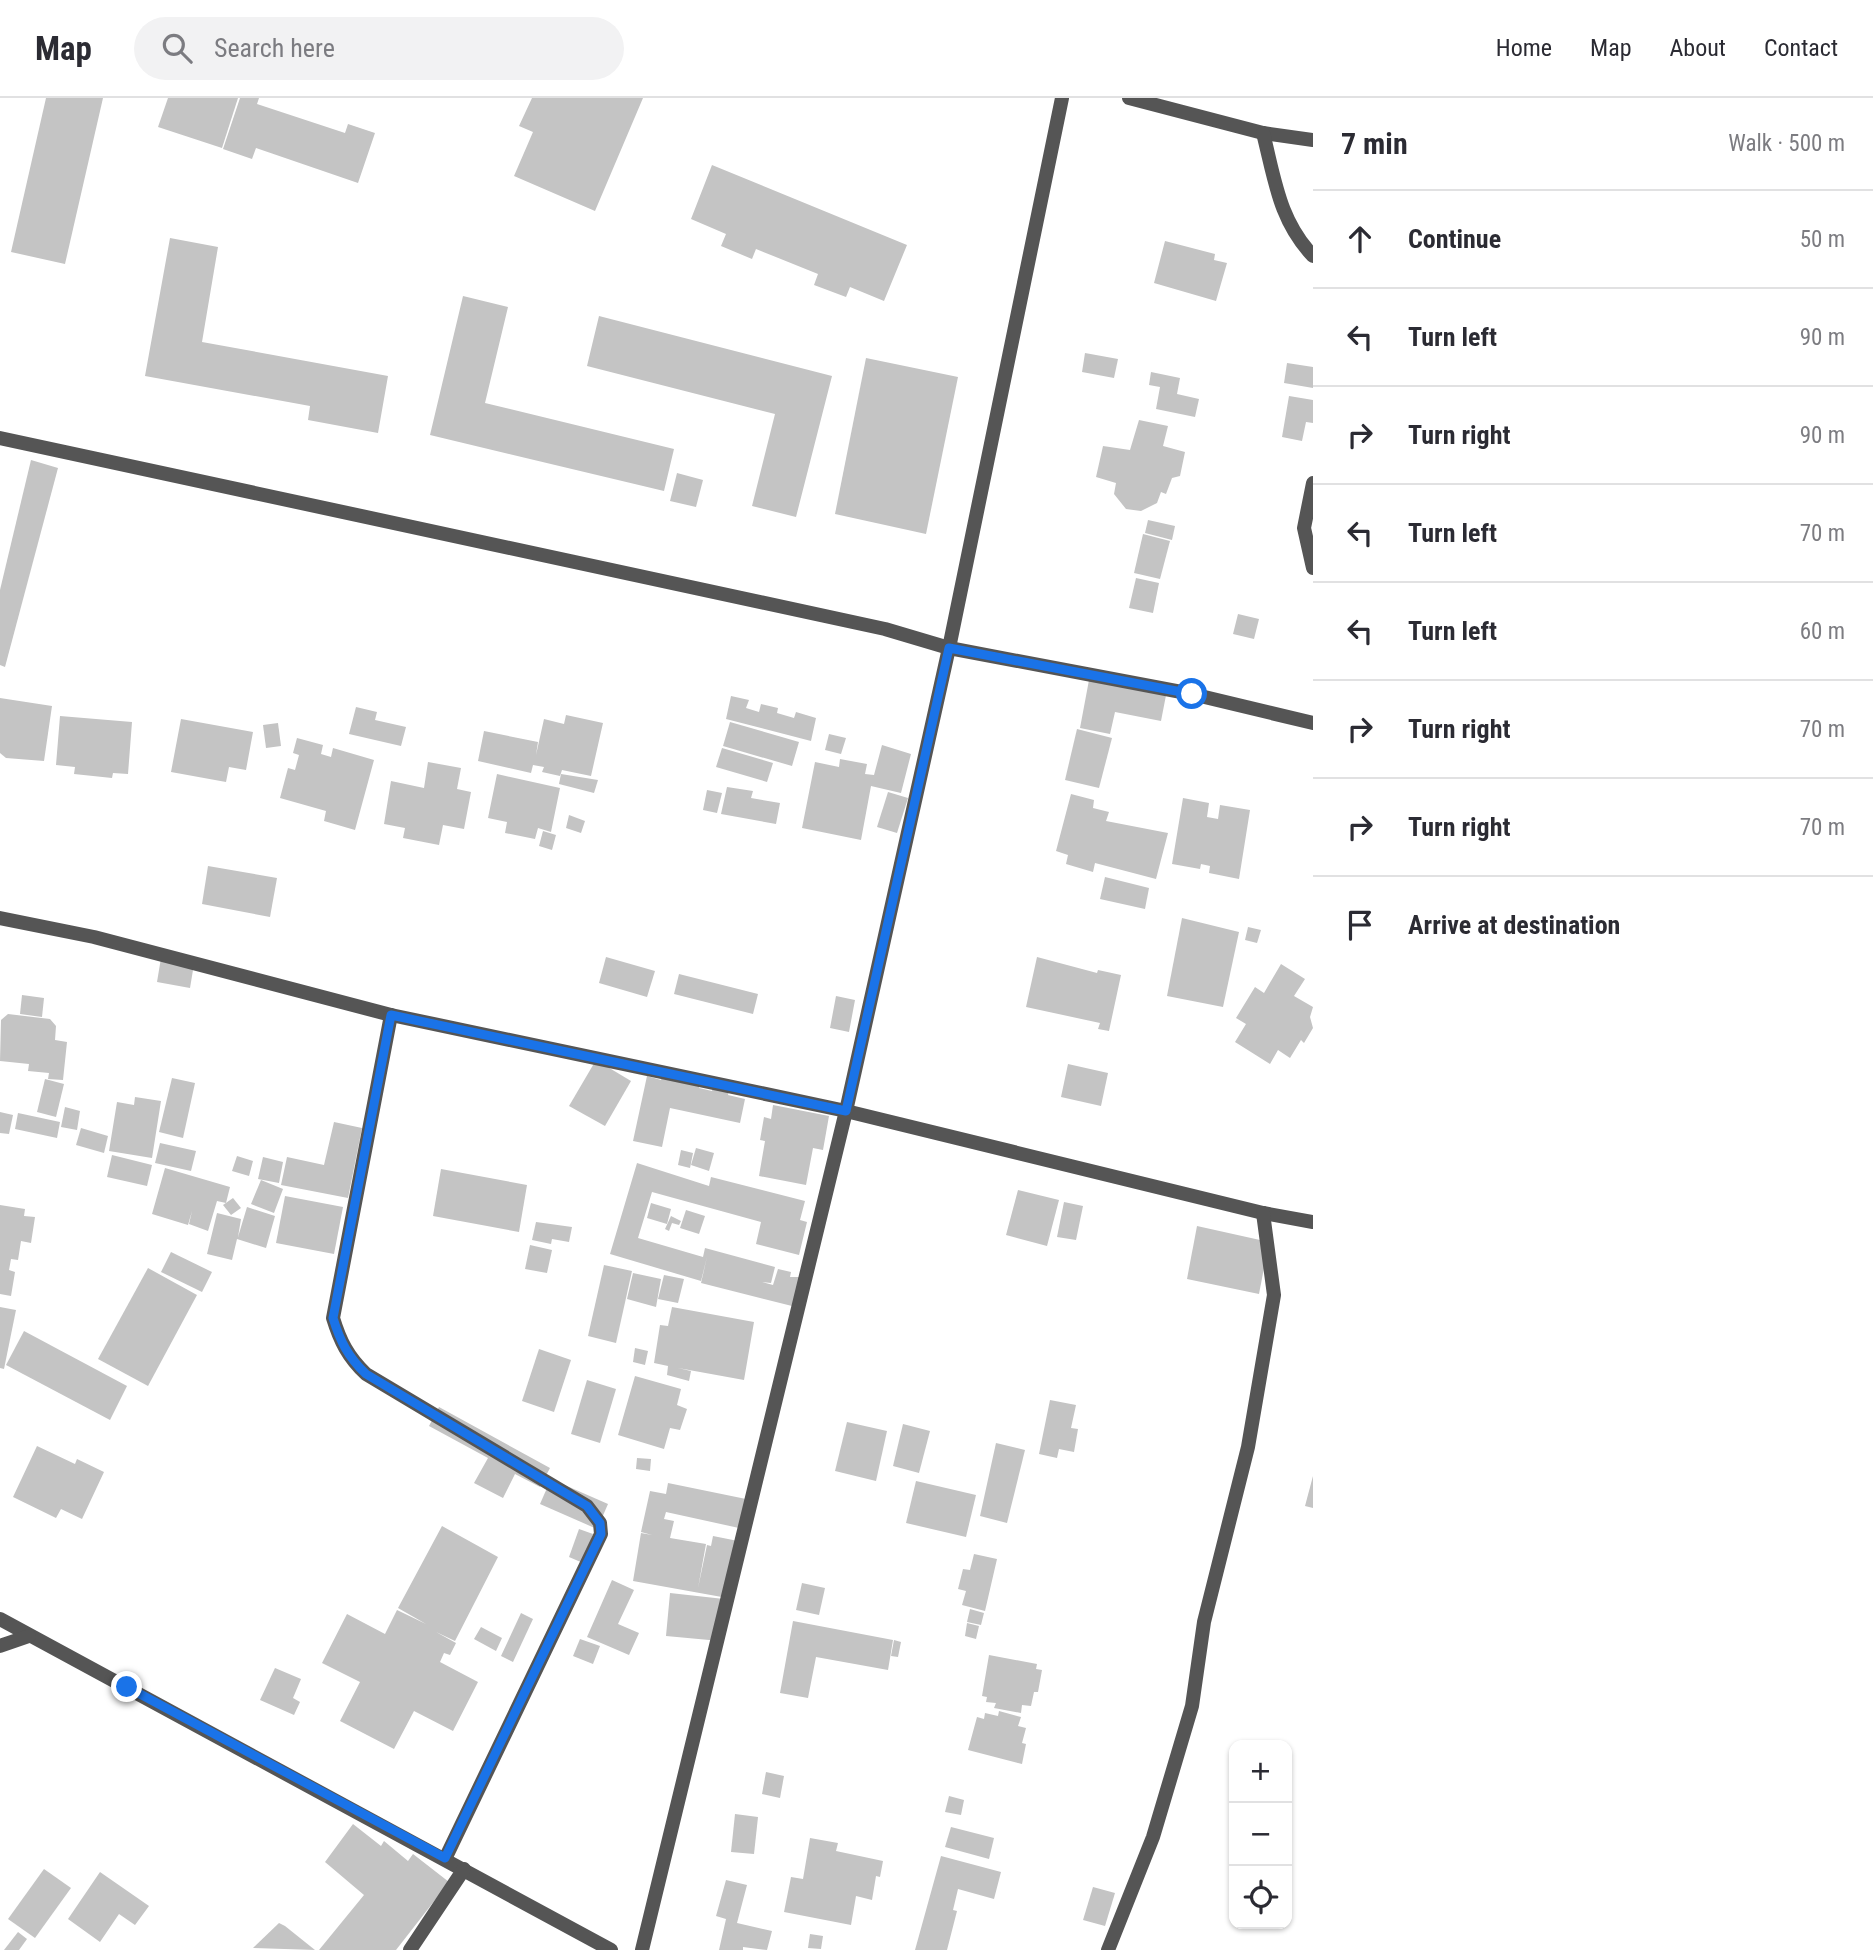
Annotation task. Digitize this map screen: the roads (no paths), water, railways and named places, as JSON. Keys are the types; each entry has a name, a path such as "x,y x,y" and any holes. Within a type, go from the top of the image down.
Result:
{"street":[{"path":"642,1950 846,1111 949,648 1062,98"},
{"path":"1129,98 1263,133 1313,140"},
{"path":"1263,133 1284,215 1297,239 1313,256"},
{"path":"0,438 885,629 949,648 1192,694 1313,723"},
{"path":"1313,484 1304,528 1313,568"},
{"path":"0,918 94,937 391,1015 846,1111 1263,1213 1313,1222"},
{"path":"391,1015 333,1318 340,1342 351,1360 366,1374 587,1506 600,1523 601,1534 445,1858"},
{"path":"1108,1950 1153,1838 1192,1706 1204,1622 1248,1447 1274,1295 1263,1213"},
{"path":"0,1619 611,1950"},
{"path":"0,1646 29,1636"},
{"path":"410,1950 464,1869"}]}
